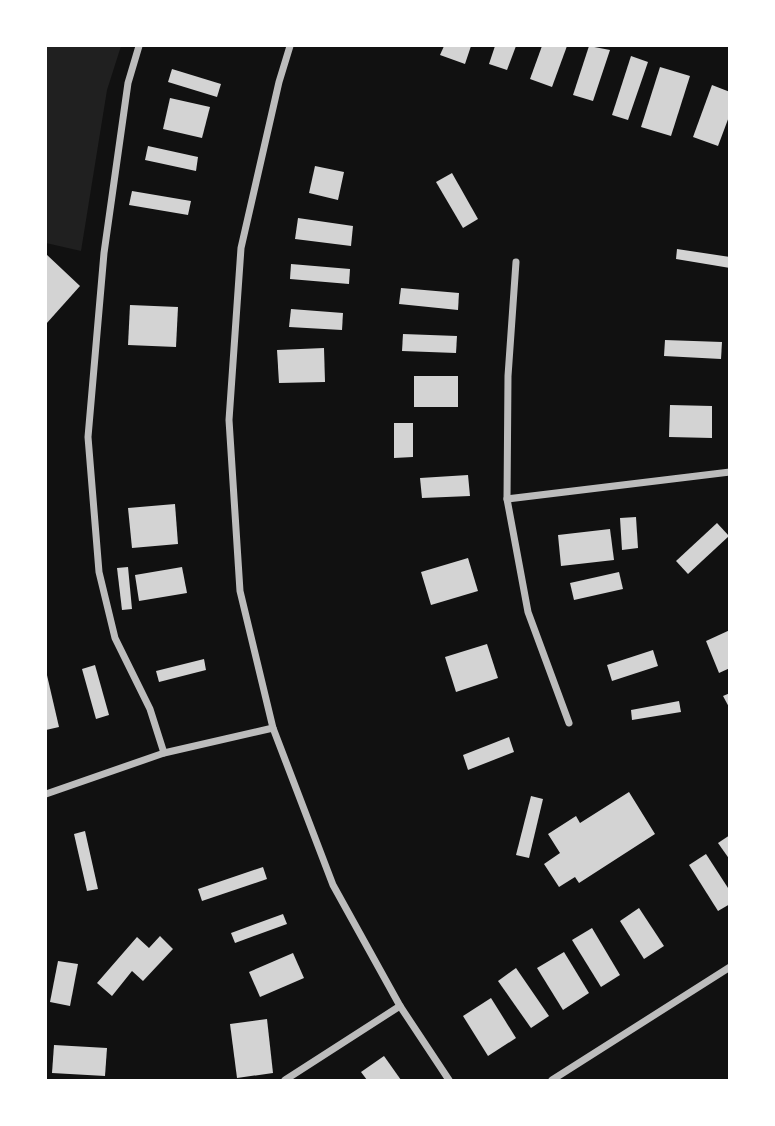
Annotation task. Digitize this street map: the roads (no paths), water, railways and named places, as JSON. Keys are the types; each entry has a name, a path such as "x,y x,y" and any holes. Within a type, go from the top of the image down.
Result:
{"street":[{"path":"139,46 128,83 104,253 88,437 99,572 114,638 150,709 164,753"},
{"path":"290,46 279,82 241,248 229,420 240,591 273,727 333,885 400,1006 449,1080"},
{"path":"516,262 508,376 508,499 528,612 569,723"},
{"path":"508,499 730,472"},
{"path":"46,794 164,753 273,727"},
{"path":"552,1080 730,967"},
{"path":"285,1080 400,1006"}]}
